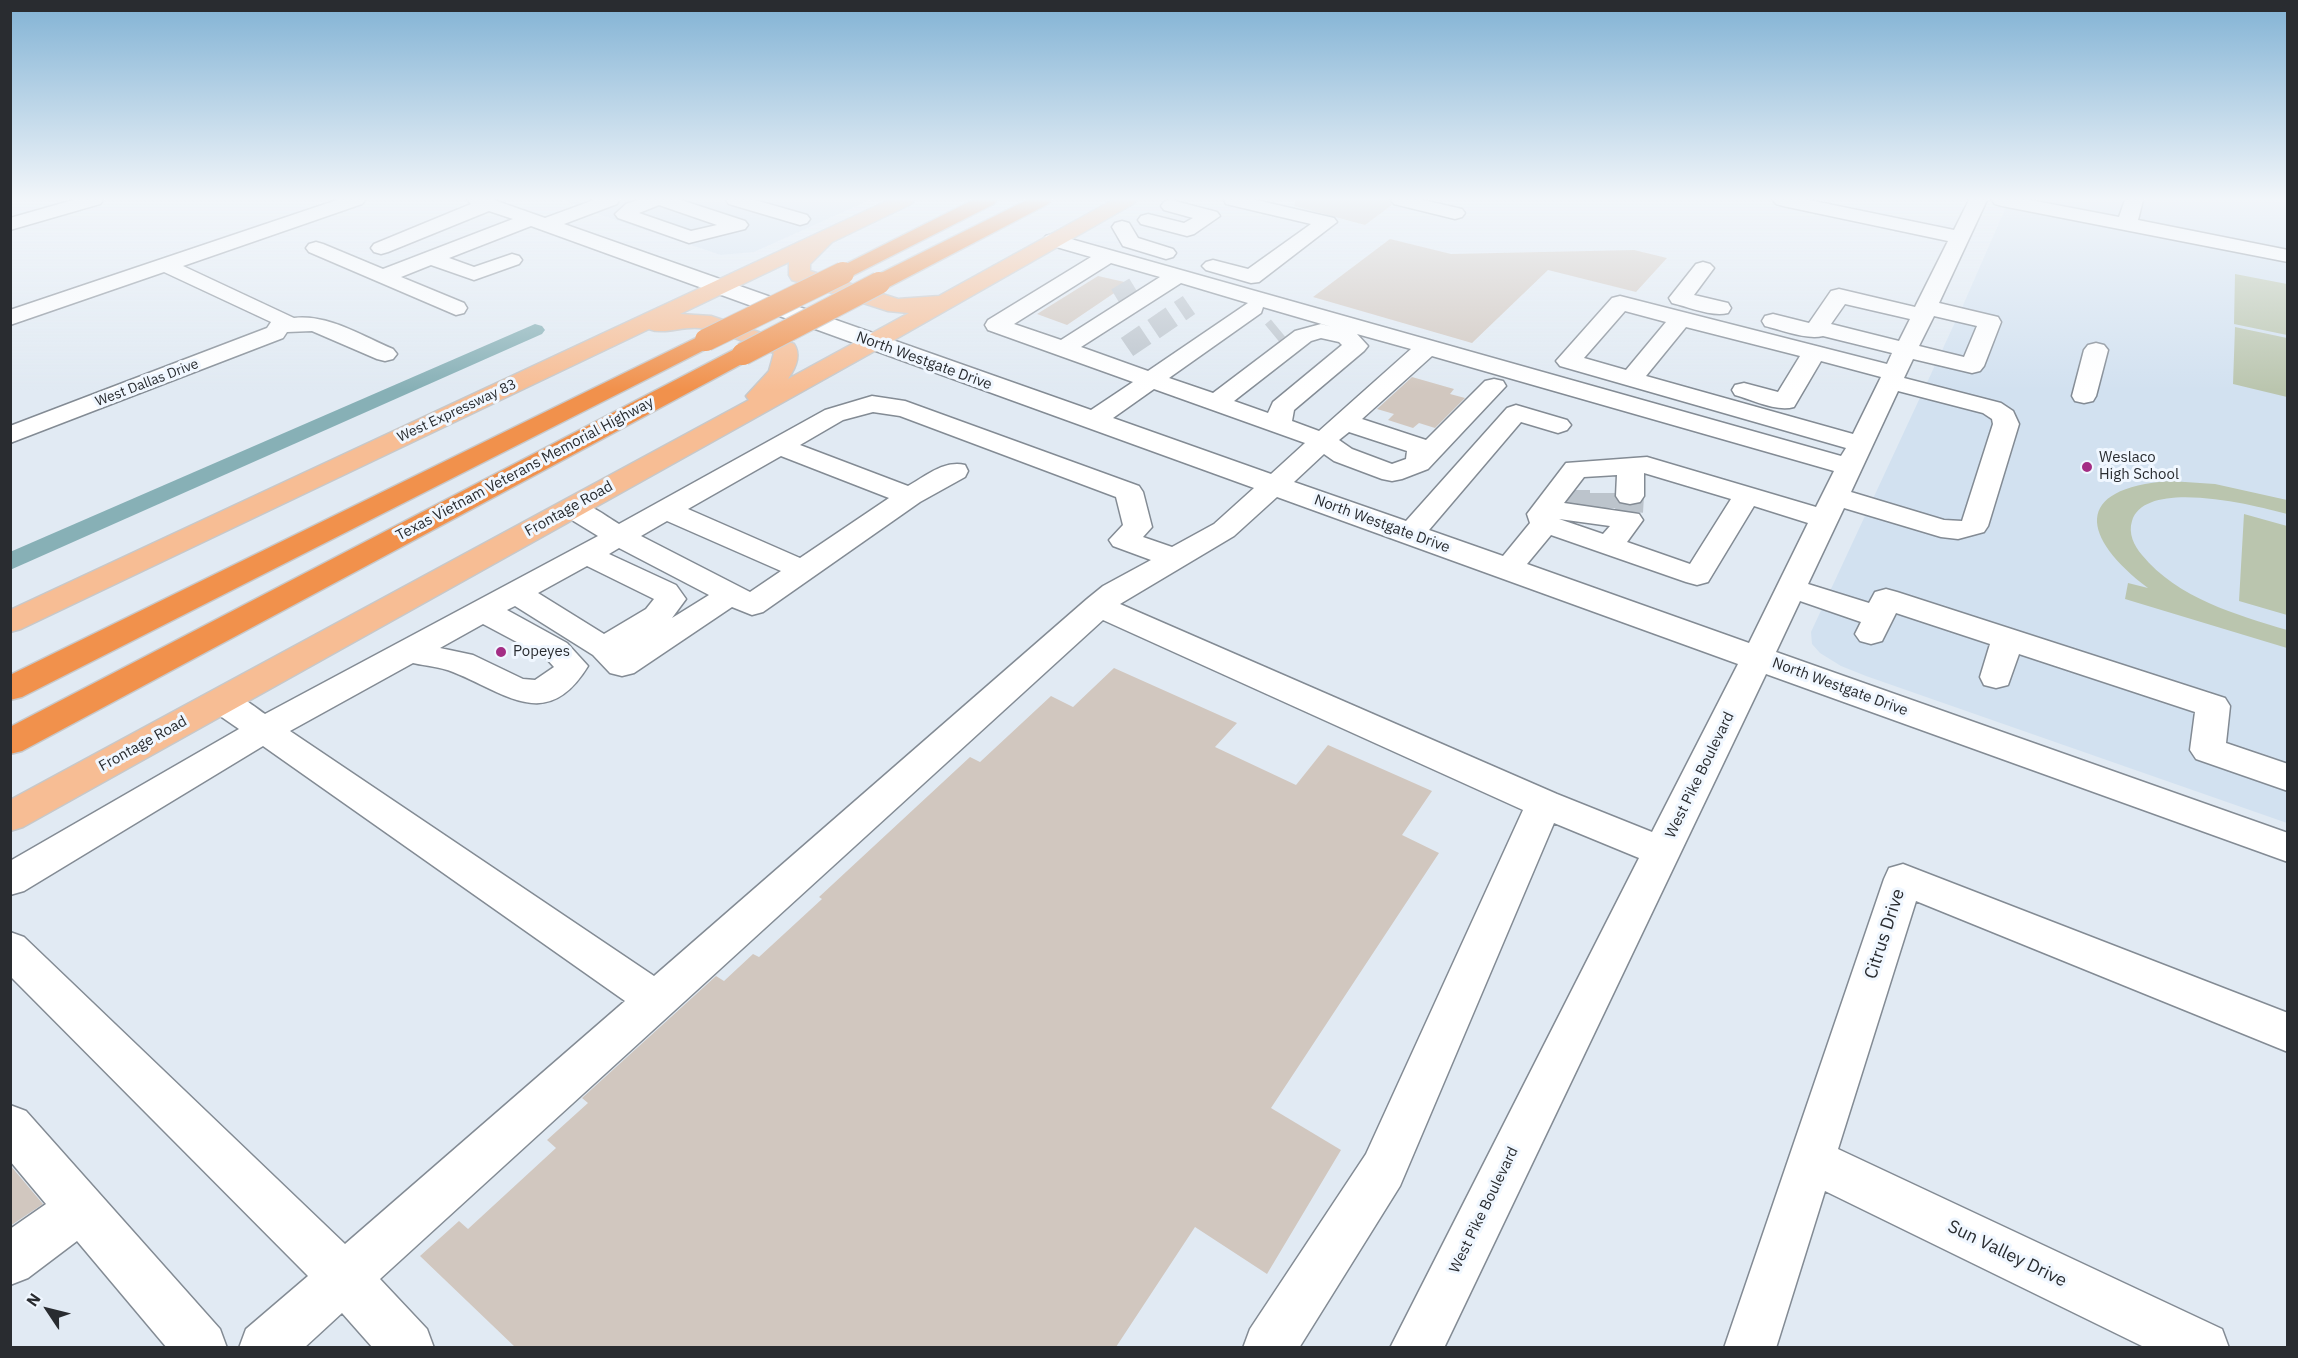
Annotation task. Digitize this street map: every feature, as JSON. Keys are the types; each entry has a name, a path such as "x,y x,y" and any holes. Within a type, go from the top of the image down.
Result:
{"highway":[{"name":"Texas Vietnam Veterans Memorial Highway","path":"10,689 862,263"},
{"name":"Texas Vietnam Veterans Memorial Highway","path":"10,742 917,263"},
{"path":"10,673 431,477"}],"main road":[{"name":"West Expressway 83","path":"10,622 768,263"},
{"path":"800,263 800,275 897,306 918,306 955,295"},
{"name":"Frontage Road","path":"10,817 872,343 1011,263"},
{"path":"602,343 658,325 703,321 786,350 787,363 776,380 727,422"}],"street":[{"path":"10,318 170,263"},
{"path":"353,263 456,308"},
{"path":"384,276 416,263"},
{"path":"445,263 474,274 503,263"},
{"name":"North Westgate Drive","path":"659,263 872,343 1758,657 2288,848"},
{"path":"1096,263 996,325 1153,379 1211,385 1278,424 1323,441 1343,455 1392,473 1419,463 1494,386"},
{"path":"1133,263 1593,394 1842,481"},
{"path":"1204,263 1251,277 1270,263"},
{"name":"West Pike Boulevard","path":"1416,1347 1758,657 1948,263"},
{"path":"165,265 284,320 280,326"},
{"path":"1050,291 1112,267 1140,274 1144,280 1064,334 1064,348"},
{"path":"1703,268 1680,298 1815,332 1839,296 1990,322 1972,366 1897,368 1814,353 1620,303 1568,361 1638,371 1785,402 1814,353"},
{"path":"1064,348 1177,276"},
{"path":"1194,302 1211,295 1275,314 1285,321 1211,385"},
{"path":"1093,421 1254,308"},
{"path":"1303,336 1303,329 1319,316"},
{"path":"1638,371 1680,319"},
{"name":"West Dallas Drive","path":"10,435 275,333 280,326 308,323 320,326 385,354"},
{"path":"1638,371 1842,481 1941,528 1958,530 1974,526 2006,424 2004,416 1992,408 1897,368 1818,328"},
{"path":"1211,385 1303,336 1321,331 1347,337 1356,346 1282,407 1278,424"},
{"path":"1278,424 1383,334"},
{"path":"1127,347 1122,351 1121,356 1153,379"},
{"path":"265,1347 1114,592 1224,530 1428,347"},
{"path":"2085,396 2096,350"},
{"path":"1480,362 1494,386 1533,397 1566,401 1593,394"},
{"path":"10,880 264,730 416,651 482,610 834,415 872,404 905,409 1129,492 1138,527 1123,540 1174,558"},
{"path":"1410,534 1516,413 1558,425"},
{"path":"1345,422 1420,447 1419,463"},
{"path":"779,446 910,496"},
{"path":"1508,569 1545,517 1603,496 1647,465 1747,495 1842,481"},
{"path":"572,507 619,536 752,605 910,496 955,471"},
{"path":"1545,517 1609,546 1697,576 1747,495"},
{"path":"1545,517 1603,496"},
{"path":"1603,496 1609,546"},
{"path":"666,510 803,570"},
{"path":"586,554 665,592 671,599 657,616 604,648"},
{"path":"1791,588 1875,626 1886,598 2213,706 2208,750 2288,778"},
{"path":"515,592 604,648 622,665 731,594"},
{"path":"1098,606 1544,804 1662,850"},
{"path":"416,651 461,663 516,690 541,692 563,678 572,666 556,650 482,610"},
{"path":"1996,677 2008,639"},
{"path":"222,700 656,1000"},
{"path":"1269,1347 1383,1170 1544,804"},
{"name":"Citrus Drive","path":"1750,1347 1903,879 2288,1033"},
{"path":"10,949 344,1278 408,1347"},
{"path":"10,1126 201,1347"},
{"name":"Sun Valley Drive","path":"1811,1160 2203,1347"},
{"path":"10,1260 81,1208"}],"shaded area":[{"name":"Weslaco High School","path":"1981,263 2287,263 2287,823 1866,676 1841,666 1820,653 1812,644 1811,632"}],"green space":[{"path":"2235,274 2287,284 2287,335 2234,324"},
{"path":"2235,327 2287,338 2287,397 2233,384"},
{"path":"2170,481 2215,484 2287,500 2287,514 2204,498 2179,497 2158,500 2141,508 2132,521 2131,530 2132,539 2139,551 2156,570 2172,583 2228,611 2287,630 2287,648 2125,599 2128,583 2148,588 2110,551 2100,534 2097,518 2102,505 2116,494 2138,486"},
{"path":"2244,514 2287,526 2287,615 2239,601"}],"building":[{"path":"1358,263 1662,263 1636,292 1548,270 1472,343 1313,297"},
{"path":"1098,276 1129,283 1067,325 1037,314"},
{"path":"1412,377 1454,389 1450,394 1465,398 1435,428 1419,423 1413,428 1388,420 1394,414 1377,409"},
{"path":"1114,668 1237,723 1215,747 1296,785 1328,745 1432,791 1402,835 1439,853 1271,1108 1341,1150 1267,1274 1195,1227 1116,1347 515,1347 420,1256 459,1221 468,1229 556,1148 547,1140 588,1103 582,1098 716,976 724,981 753,954 759,957 822,899 819,897 970,757 980,762 1051,696 1073,707"},
{"path":"10,1165 43,1204 10,1226"}],"waterway":[{"path":"10,562 535,330"}],"tunnel":[{"path":"1117,299 1135,288"},
{"path":"1127,347 1189,305"},
{"path":"1272,333 1278,328"},
{"path":"1576,490 1576,506"},
{"path":"1602,493 1602,508"},
{"path":"1629,512 1630,496"}],"place":[{"name":"Weslaco High School","path":"2087,467"},
{"name":"Popeyes","path":"501,652"}]}
